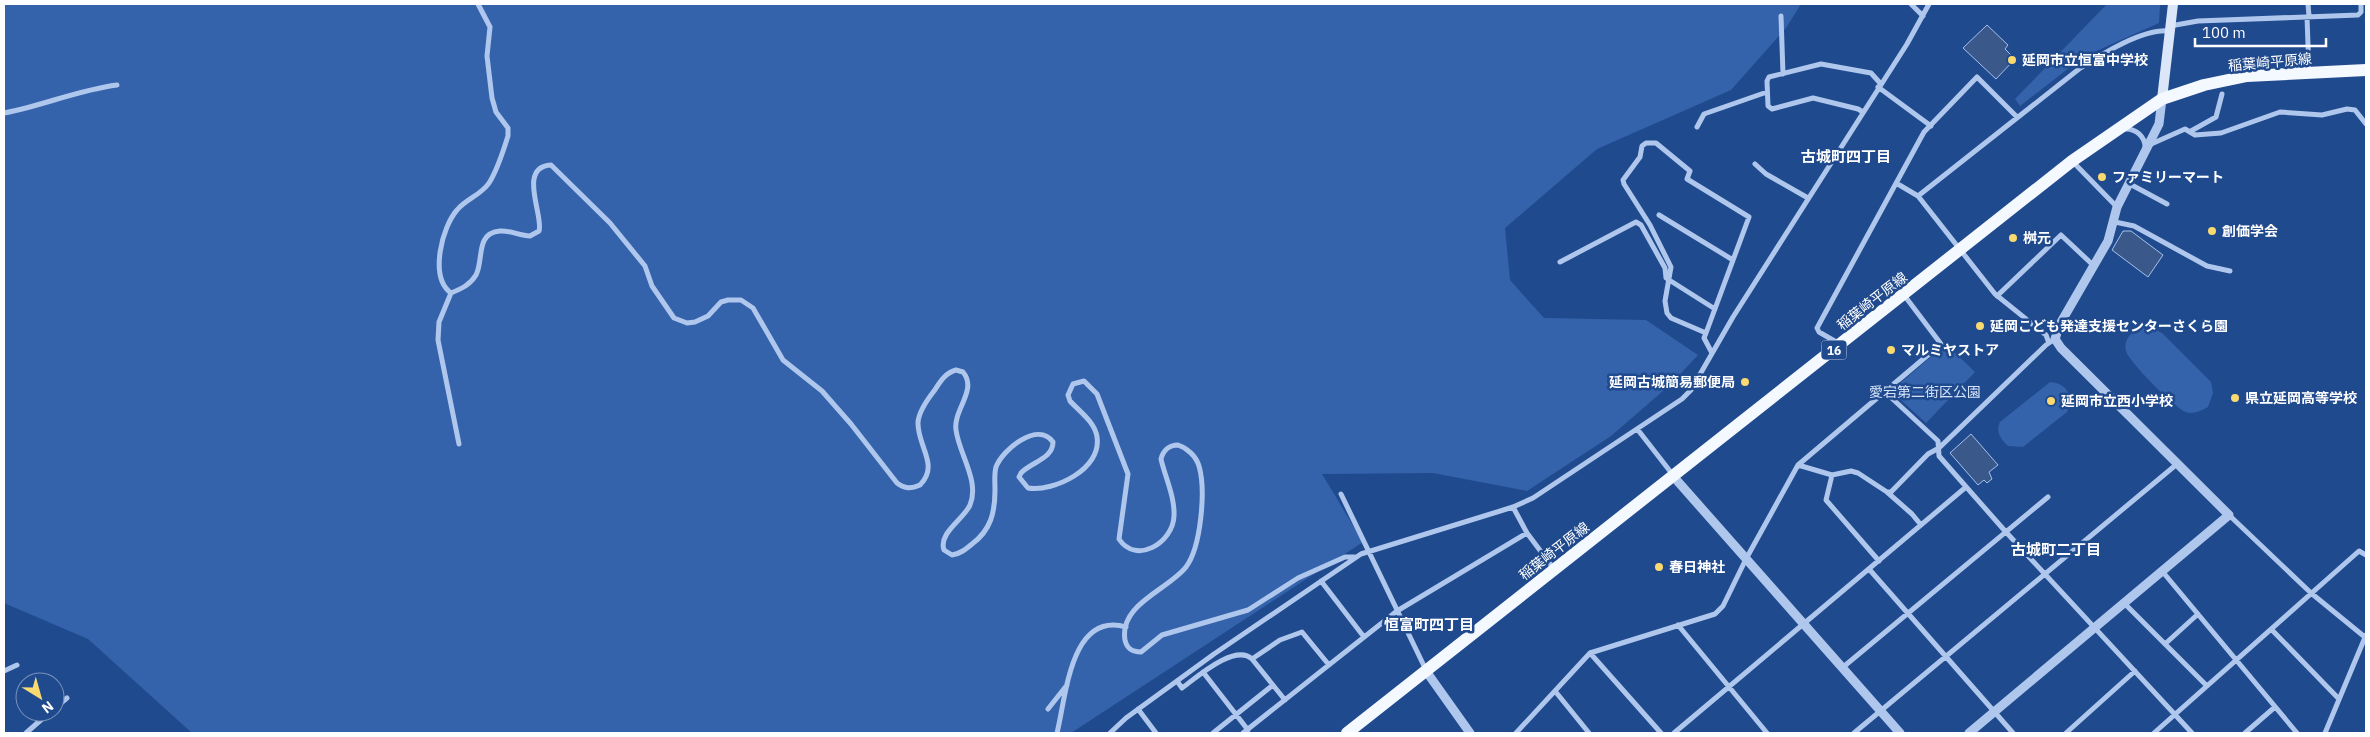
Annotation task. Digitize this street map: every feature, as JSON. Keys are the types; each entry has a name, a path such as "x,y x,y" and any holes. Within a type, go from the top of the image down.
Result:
{"main road":[{"path":"2162,99 2172,4"},
{"name":"稲葉崎平原線","path":"1347,733 2072,161 2162,99 2204,85 2247,76 2366,70"}],"street":[{"path":"451,292 443,284 440,264 441,247 446,227 456,210 488,184 508,136 508,128 496,112 492,98 487,56 490,27 478,4"},
{"path":"1911,4 1923,16"},
{"path":"1110,733 1138,709 1177,681 1356,557 1369,550 1513,507 1533,498 1682,399 1691,390 1712,353 1929,4"},
{"path":"2308,4 2309,72"},
{"path":"1918,196 2017,116 2079,69 2108,51 2159,30 2198,21 2358,14 2362,12 2361,4"},
{"path":"1781,16 1783,74"},
{"path":"1862,112 1858,108 1813,98 1772,109 1768,106 1767,81 1769,77 1821,64 1871,73 1879,85 1931,126"},
{"path":"1841,344 1819,332 1817,328 1924,132 1977,78 2017,116"},
{"path":"4,113 32,108 91,88 117,84"},
{"path":"1697,127 1704,114 1767,92"},
{"path":"2191,131 2216,117 2222,94"},
{"path":"1887,492 1891,492 1928,454 1939,448 2052,341 2108,241 2115,222 2117,207 2159,124 2162,99"},
{"path":"2147,149 2185,129 2195,135 2221,133 2268,115 2286,112 2322,115 2355,110 2366,124"},
{"path":"2112,133 2125,128 2137,132 2143,138 2147,149"},
{"path":"1706,333 1671,318 1667,313 1665,301 1670,282 1671,267 1650,225 1624,184 1623,180 1640,157 1642,146 1646,143 1656,143 1690,170 1687,179 1750,217 1733,260 1715,309 1706,333 1704,338 1712,353"},
{"path":"2072,161 2117,207"},
{"path":"1756,164 1766,174 1808,198"},
{"path":"459,444 438,340 439,322 451,292 468,284 476,276 482,244 490,235 506,231 530,236 539,231 540,223 532,188 538,172 545,166 551,165 610,223 645,266 652,286 674,318 687,323 695,322 708,316 721,302 728,300 741,300 753,308 783,360 822,391 902,487 907,488 920,485 929,472 930,465 920,435 918,422 925,403 944,377 956,370 963,372 968,382 967,392 957,417 956,428 970,477 972,498 970,506 946,535 943,542 944,550 952,555 962,552 984,533 994,510 996,467 1005,453 1026,438 1038,433 1044,434 1052,442 1053,448 1049,454 1021,473 1019,477 1028,488 1045,488 1066,480 1091,460 1098,444 1094,427 1070,401 1068,395 1073,384 1084,381 1097,394 1125,462 1128,474 1119,539 1128,550 1138,551 1156,546 1166,536 1174,520 1173,504 1161,458 1162,453 1167,448 1178,445 1189,451 1199,465 1200,521 1189,560 1177,576 1139,605 1126,627 1124,633 1126,646 1135,652 1141,652 1162,635 1248,610 1298,578 1344,557 1356,557"},
{"path":"1896,183 1918,196 1997,296 2061,348 2229,515 2311,593 2366,636 2325,733"},
{"path":"2128,183 2167,204"},
{"path":"1659,215 1733,260"},
{"path":"1560,262 1636,222 1641,225 1665,268 1666,278 1715,309"},
{"path":"2115,222 2134,226 2207,266 2230,271"},
{"path":"1997,296 2061,235 2094,266"},
{"path":"1516,733 1590,653 1715,614 1724,606 1746,559 1798,465 1941,344 1904,295"},
{"path":"1884,391 1938,441 1939,456 2005,531 2192,733"},
{"path":"1638,430 1673,476 1900,733"},
{"path":"1854,733 2177,464"},
{"path":"1798,465 1832,475 1851,471 1858,473 1887,492 1912,514 1921,525"},
{"path":"1832,475 1826,500 1879,561"},
{"path":"1674,733 1966,487"},
{"path":"1342,494 1426,671 1466,732"},
{"path":"1842,668 2048,497"},
{"path":"1513,507 1527,532 1555,570"},
{"path":"1969,733 2229,515"},
{"path":"1203,672 1246,731 1397,611 1527,532"},
{"path":"2154,733 2359,551 2366,555"},
{"path":"1869,569 2013,733"},
{"path":"2162,571 2297,733"},
{"path":"1321,581 1364,637"},
{"path":"2124,604 2207,686"},
{"path":"2165,644 2198,614"},
{"path":"1057,733 1074,658 1088,636 1108,624 1126,627"},
{"path":"1678,625 1767,733"},
{"path":"2272,630 2339,699"},
{"path":"1252,659 1280,640 1302,632 1329,665"},
{"path":"1590,653 1661,733"},
{"path":"1177,681 1182,688 1224,658 1243,655 1252,659 1285,700"},
{"path":"4,671 17,665"},
{"path":"2066,733 2135,671"},
{"path":"1048,709 1069,682"},
{"path":"1213,733 1273,685"},
{"path":"1555,691 1589,733"},
{"path":"2245,733 2275,708"},
{"path":"1138,709 1156,733"},
{"path":"26,733 39,722"}],"green space":[{"path":"4,4 1801,4 1786,28 1731,90 1597,149 1505,228 1510,280 1544,318 1646,320 1698,355 1670,385 1611,436 1527,491 1433,473 1322,474 1363,542 1071,733 192,733 88,639 4,603"},
{"path":"2107,4 2160,4 2159,23 2083,57 2020,106 2015,99"},
{"path":"2141,326 2150,327 2162,333 2211,382 2213,393 2208,407 2198,412 2186,412 2163,394 2143,374 2129,356 2125,347 2127,339"},
{"name":"愛宕第二街区公園","path":"1946,344 1975,372 1926,423 1891,391"},
{"path":"2050,382 2061,385 2068,392 2070,401 2067,412 2023,447 2008,446 1998,432 2000,422"}],"shaded area":[{"path":"1987,25 2008,45 2005,49 2015,59 1996,79 1963,48"},
{"path":"2123,231 2131,231 2163,255 2148,277 2112,250"},
{"path":"1971,434 1998,465 1989,472 1992,479 1987,483 1984,480 1978,485 1950,453"}],"place":[{"name":"延岡市立恒富中学校","path":"2012,60"},
{"name":"ファミリーマート","path":"2102,177"},
{"name":"創価学会","path":"2212,231"},
{"name":"桝元","path":"2013,238"},
{"name":"延岡こども発達支援センターさくら園","path":"1980,326"},
{"name":"マルミヤストア","path":"1891,350"},
{"name":"延岡古城簡易郵便局","path":"1745,382"},
{"name":"県立延岡高等学校","path":"2235,398"},
{"name":"延岡市立西小学校","path":"2051,401"},
{"name":"春日神社","path":"1659,567"}],"district":[{"name":"古城町四丁目","path":"1846,156"},
{"name":"古城町二丁目","path":"2056,549"},
{"name":"恒富町四丁目","path":"1429,624"}]}
